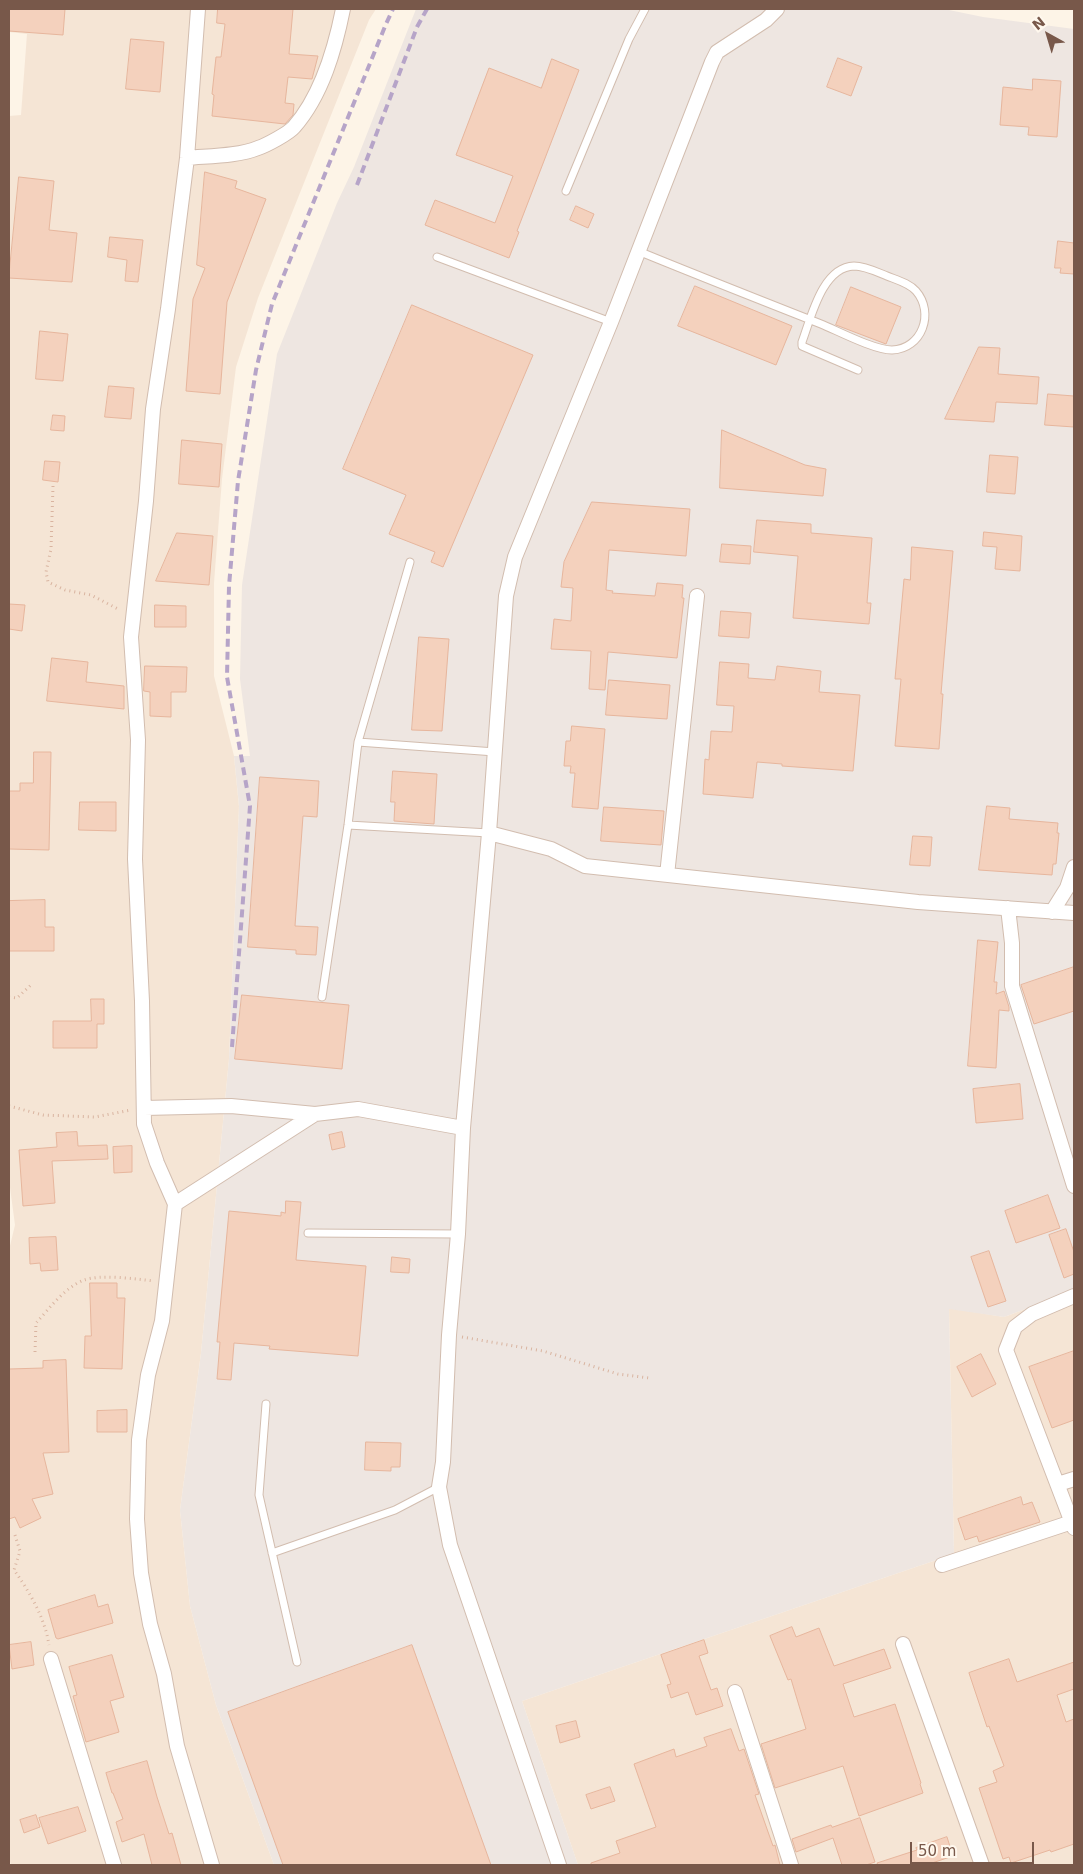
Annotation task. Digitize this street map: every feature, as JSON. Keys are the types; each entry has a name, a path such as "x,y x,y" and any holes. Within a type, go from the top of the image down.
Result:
{"street":[{"path":"198,9 187,158 153,409 146,501 131,637 138,740 135,859 142,1001 144,1124 157,1164 175,1204 162,1321 148,1375 139,1440 137,1519 141,1573 150,1624 164,1674 177,1746 212,1865"},
{"path":"187,158 224,155 258,149 293,129 316,95 337,41 343,9"},
{"path":"558,1865 450,1545 439,1488 443,1462 449,1335 458,1234 463,1128 489,834 506,596 515,557 611,322 717,52 766,20 777,9"},
{"path":"667,875 696,596"},
{"path":"489,834 551,849 585,866 901,900 1074,913"},
{"path":"1052,912 1067,888 1074,867"},
{"path":"1008,908 1012,943 1012,986 1074,1186"},
{"path":"144,1108 231,1106 315,1114 358,1109 463,1128"},
{"path":"175,1204 315,1114"},
{"path":"942,1565 1073,1525 1006,1350 1015,1327 1032,1314 1074,1296"},
{"path":"1058,1484 1074,1478"},
{"path":"903,1644 982,1865"},
{"path":"52,1659 114,1865"},
{"path":"735,1692 791,1865"}],"lane":[{"path":"566,191 630,39 645,9"},
{"path":"638,251 810,320 878,347 892,350 905,347 916,339 924,328 926,314 923,301 915,290 904,282 854,266 841,269 835,273 822,289 810,320 802,342 802,346 858,370"},
{"path":"437,257 611,322"},
{"path":"322,997 348,824 358,742 410,562"},
{"path":"358,742 495,752"},
{"path":"348,824 489,834"},
{"path":"308,1233 458,1234"},
{"path":"266,1404 259,1495 297,1662"},
{"path":"272,1552 395,1510 439,1488"}],"path":[{"path":"53,486 51,549 46,572 48,582 65,590 91,595 133,619"},
{"path":"9,997 17,998 32,984"},
{"path":"10,1105 43,1115 95,1117 144,1108"},
{"path":"35,1352 36,1323 68,1290 85,1280 111,1277 167,1282"},
{"path":"449,1335 543,1351 618,1374 648,1378"},
{"path":"14,1535 20,1551 14,1570 26,1586 47,1633 52,1659"}],"shaded area":[{"path":"9,9 376,9 369,20 258,298 236,367 222,479 214,583 214,676 234,756 239,806 229,1059 201,1353 180,1510 190,1606 216,1705 274,1865 11,1865 9,1858 9,1250 15,1225 9,1180 9,116 21,115 27,34 9,32"},
{"path":"416,9 944,9 983,17 1074,29 1074,1291 1004,1317 949,1309 954,1554 522,1701 578,1865 274,1865 216,1705 190,1606 180,1510 201,1353 229,1059 239,806 234,756 250,756 240,679 242,585 277,354 337,203 354,167"},
{"path":"1074,1291 1074,1865 578,1865 522,1701 954,1554 949,1308 1004,1317"}],"building":[{"path":"9,9 65,9 63,35 9,31"},
{"path":"218,9 293,9 289,54 318,56 312,79 288,77 285,103 294,104 293,115 285,124 212,116 216,57 221,57 225,24 217,23"},
{"path":"131,39 164,42 160,92 126,89"},
{"path":"838,58 862,67 851,96 827,87"},
{"path":"552,59 579,70 517,231 519,232 509,258 425,225 435,200 495,223 513,176 456,155 489,68 541,88"},
{"path":"1033,79 1061,81 1057,137 1028,135 1029,127 1000,125 1003,87 1032,90"},
{"path":"205,172 237,181 235,188 266,199 227,302 220,394 186,391 193,299 205,268 197,265"},
{"path":"19,177 54,181 49,230 77,233 72,282 9,278"},
{"path":"576,206 594,214 588,228 570,220"},
{"path":"110,237 143,240 138,282 125,281 127,260 108,257"},
{"path":"1058,241 1074,243 1074,274 1060,273 1061,268 1055,268"},
{"path":"695,286 792,326 776,365 678,326"},
{"path":"851,287 901,307 886,344 836,325"},
{"path":"412,305 533,355 443,567 431,562 435,552 389,534 406,495 343,469"},
{"path":"40,331 68,334 63,381 36,379"},
{"path":"979,347 1000,348 998,374 1039,377 1037,404 996,402 994,422 945,419"},
{"path":"109,386 134,388 131,419 105,417"},
{"path":"1048,394 1074,396 1074,427 1045,425"},
{"path":"53,415 65,416 64,431 51,430"},
{"path":"722,430 805,465 826,469 823,496 720,488"},
{"path":"182,440 222,444 219,487 179,484"},
{"path":"990,455 1018,457 1015,494 987,492"},
{"path":"45,461 60,462 58,482 43,480"},
{"path":"592,502 690,509 686,556 609,550 606,590 613,591 612,593 655,596 657,583 683,585 682,598 684,598 677,658 608,652 605,690 589,689 591,651 551,649 554,619 571,621 573,588 561,587 564,562"},
{"path":"757,520 811,524 811,533 872,538 867,603 871,603 869,624 793,618 798,556 754,552"},
{"path":"984,532 1022,536 1020,571 995,569 997,547 983,546"},
{"path":"177,533 213,536 209,585 156,581"},
{"path":"722,544 751,546 750,564 720,562"},
{"path":"912,547 953,551 941,694 943,694 939,749 895,746 901,679 895,679 904,579 910,580"},
{"path":"9,604 25,605 22,631 9,629"},
{"path":"155,605 186,606 186,627 155,627"},
{"path":"721,611 751,613 749,638 719,636"},
{"path":"419,637 449,639 442,731 412,730"},
{"path":"52,658 88,662 86,682 124,686 124,709 47,701"},
{"path":"720,662 749,664 748,678 775,680 777,666 821,671 819,692 860,695 853,771 782,766 782,764 757,762 753,798 703,794 705,759 709,760 711,731 732,732 734,706 717,705"},
{"path":"145,666 187,667 186,692 171,692 171,717 150,716 150,692 144,691"},
{"path":"609,680 670,685 667,719 606,715"},
{"path":"572,726 605,729 598,809 572,807 575,773 570,773 571,766 564,766 566,741 570,741"},
{"path":"34,752 51,752 49,850 9,849 9,791 20,791 20,783 33,783"},
{"path":"393,771 437,774 434,824 394,821 395,802 391,802"},
{"path":"260,777 319,781 317,817 303,816 295,926 318,927 316,955 296,954 296,950 248,947"},
{"path":"80,802 116,802 116,831 79,830"},
{"path":"987,806 1010,808 1009,819 1058,823 1056,864 1053,864 1052,875 979,870"},
{"path":"604,807 664,811 661,845 601,841"},
{"path":"913,836 932,837 930,866 910,865"},
{"path":"45,900 45,927 54,927 54,951 9,951 9,901"},
{"path":"978,940 998,942 994,982 997,982 996,994 1004,991 1009,1007 1009,1011 999,1010 996,1068 968,1066"},
{"path":"1074,967 1074,1011 1034,1024 1021,985"},
{"path":"242,995 349,1005 342,1069 235,1059"},
{"path":"91,999 104,999 104,1024 97,1024 97,1048 53,1048 53,1021 91,1021"},
{"path":"1020,1084 1023,1119 976,1123 973,1089"},
{"path":"77,1132 78,1146 107,1145 108,1159 52,1161 55,1203 23,1206 19,1150 57,1147 56,1133"},
{"path":"342,1132 345,1147 332,1150 329,1135"},
{"path":"132,1146 132,1172 114,1173 113,1147"},
{"path":"1048,1195 1060,1228 1016,1243 1005,1211"},
{"path":"286,1201 301,1202 296,1260 366,1266 358,1356 269,1349 270,1346 234,1343 231,1380 217,1379 220,1342 217,1342 229,1211 281,1216 281,1212 285,1213"},
{"path":"1066,1229 1074,1252 1074,1274 1064,1278 1049,1235"},
{"path":"56,1237 58,1270 41,1271 40,1263 30,1264 29,1238"},
{"path":"989,1251 1006,1301 988,1307 971,1257"},
{"path":"392,1257 410,1259 409,1273 391,1272"},
{"path":"90,1283 117,1283 117,1298 125,1298 122,1369 84,1368 85,1336 91,1336"},
{"path":"1074,1351 1074,1420 1052,1428 1029,1367"},
{"path":"981,1354 996,1384 972,1397 957,1367"},
{"path":"66,1360 69,1452 43,1453 53,1494 32,1499 41,1518 20,1528 15,1517 9,1519 9,1369 43,1368 43,1361"},
{"path":"127,1410 127,1432 97,1432 97,1411"},
{"path":"366,1442 401,1443 400,1467 391,1467 391,1471 365,1470"},
{"path":"1021,1497 1023,1505 1032,1502 1040,1522 979,1542 977,1536 965,1540 958,1519"},
{"path":"95,1595 98,1607 108,1604 113,1623 56,1638 48,1610"},
{"path":"792,1627 796,1637 819,1628 834,1666 884,1649 891,1668 843,1684 854,1717 895,1704 923,1793 859,1816 843,1766 775,1788 761,1744 806,1729 791,1679 788,1680 770,1636"},
{"path":"704,1640 708,1653 699,1656 711,1690 717,1688 723,1706 696,1715 688,1692 671,1698 667,1685 671,1684 661,1655"},
{"path":"31,1642 34,1665 12,1669 9,1645"},
{"path":"412,1645 491,1865 283,1865 228,1712"},
{"path":"112,1655 124,1697 110,1701 119,1732 86,1742 73,1696 77,1695 69,1667"},
{"path":"1009,1659 1017,1682 1074,1662 1074,1689 1057,1695 1066,1722 1074,1719 1074,1844 1011,1863 1009,1857 1003,1859 979,1788 997,1782 993,1771 1004,1766 989,1726 987,1727 969,1673"},
{"path":"576,1721 580,1737 560,1743 556,1726"},
{"path":"731,1729 739,1751 744,1749 759,1794 755,1795 773,1846 775,1845 780,1865 591,1865 591,1863 620,1853 616,1841 656,1827 634,1764 674,1749 676,1757 707,1746 704,1738"},
{"path":"147,1761 169,1834 172,1833 181,1865 152,1865 144,1834 122,1842 116,1822 123,1819 106,1773"},
{"path":"610,1787 615,1801 591,1809 586,1795"},
{"path":"78,1807 86,1831 48,1844 39,1818"},
{"path":"36,1815 40,1827 24,1833 20,1820"},
{"path":"860,1818 875,1862 866,1865 842,1865 833,1838 796,1852 792,1839 831,1825 832,1827"},
{"path":"947,1837 953,1856 926,1865 878,1865 877,1863 917,1850 916,1848"}],"railway":[{"path":"232,1047 250,806 227,677 229,586 238,481 256,370 272,304 393,9"},
{"path":"357,185 417,27 427,9"}]}
